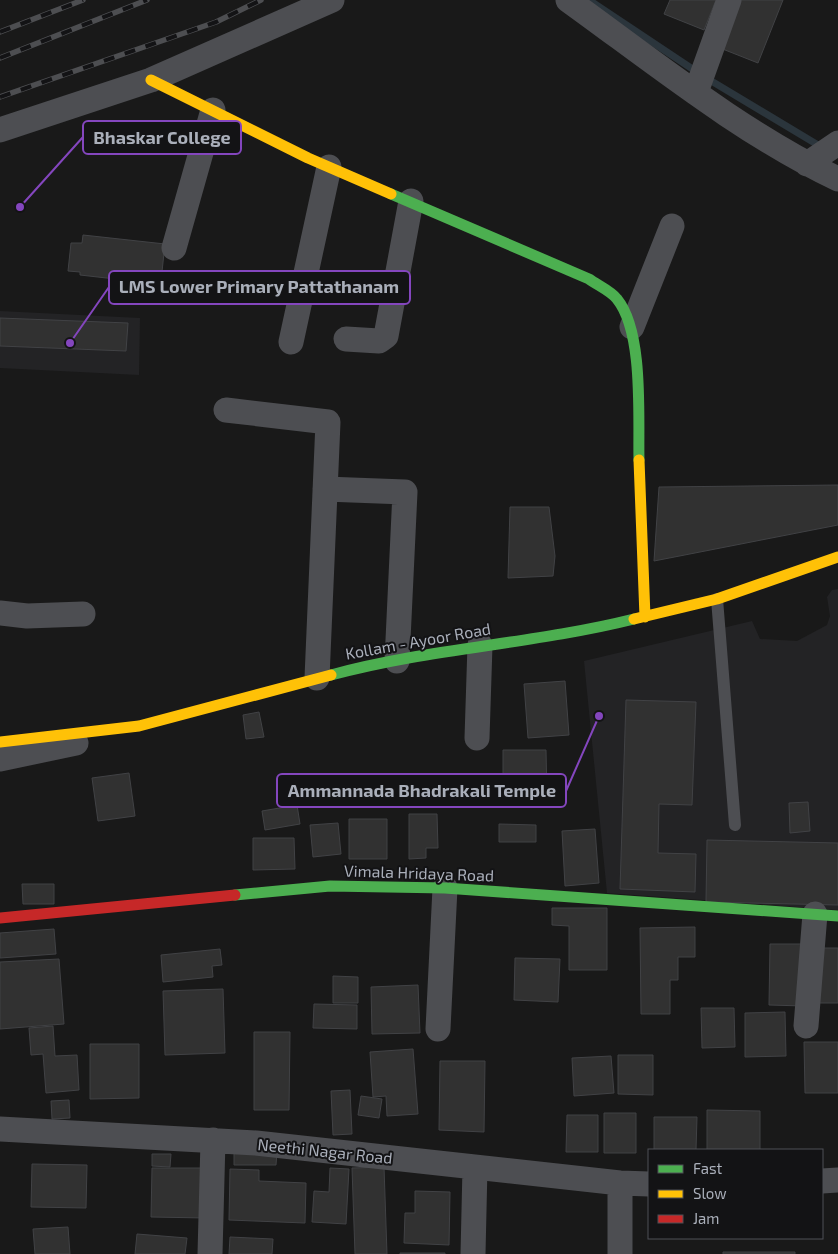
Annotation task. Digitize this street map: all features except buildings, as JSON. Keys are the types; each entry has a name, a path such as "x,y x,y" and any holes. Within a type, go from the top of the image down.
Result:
{"street":[{"path":"0,130 151,80 332,0"},
{"path":"568,0 696,92 807,164 838,179"},
{"path":"696,92 729,0"},
{"path":"151,80 329,167 589,278 617,298 632,328 635,349 645,617"},
{"path":"174,248 213,110"},
{"path":"807,164 838,142"},
{"path":"291,342 329,167"},
{"path":"346,340 379,341 386,336 411,201"},
{"path":"632,328 672,226"},
{"path":"226,410 328,422 317,678"},
{"path":"325,489 405,492 397,661"},
{"name":"Kollam - Ayoor Road","path":"0,742 139,726 317,678 480,645 595,629 717,600 838,557"},
{"path":"0,613 26,616 83,614"},
{"path":"477,738 480,645"},
{"path":"0,758 57,748 139,726"},
{"name":"Vimala Hridaya Road","path":"0,918 330,886 445,888 826,915"},
{"path":"438,1029 445,888"},
{"path":"806,1026 826,915"},
{"name":"Neethi Nagar Road","path":"0,1129 213,1140 620,1183 648,1184"},
{"path":"210,1254 213,1140"},
{"path":"473,1254 474,1167"},
{"path":"823,1181 838,1180"},
{"path":"620,1183 620,1254"}],"lane":[{"path":"717,600 735,825"}],"shaded area":[{"path":"0,311 140,318 139,375 0,368"},
{"path":"838,589 838,910 607,893 584,661 752,621 760,639 797,641 827,625 830,616 827,597 832,590"}],"waterway":[{"path":"589,0 703,76 823,148"}],"railway":[{"path":"0,32 83,0"},
{"path":"0,58 147,0"},
{"path":"0,97 216,22 261,0"}],"traffic: fast":[{"path":"391,194 589,279 617,299 626,314 636,353 639,399 639,460"},
{"path":"331,675 406,658 558,634 634,619"},
{"path":"235,895 330,886 445,888 838,916"}],"traffic: slow":[{"path":"151,80 308,158 391,194"},
{"path":"639,460 645,617"},
{"path":"634,619 717,599 838,557"},
{"path":"0,742 139,726 331,675"}],"traffic: jam":[{"path":"0,918 235,895"}],"place":[{"name":"Bhaskar College","path":"20,207"},
{"name":"LMS Lower Primary Pattathanam","path":"70,343"},
{"name":"Ammannada Bhadrakali Temple","path":"599,716"}]}
